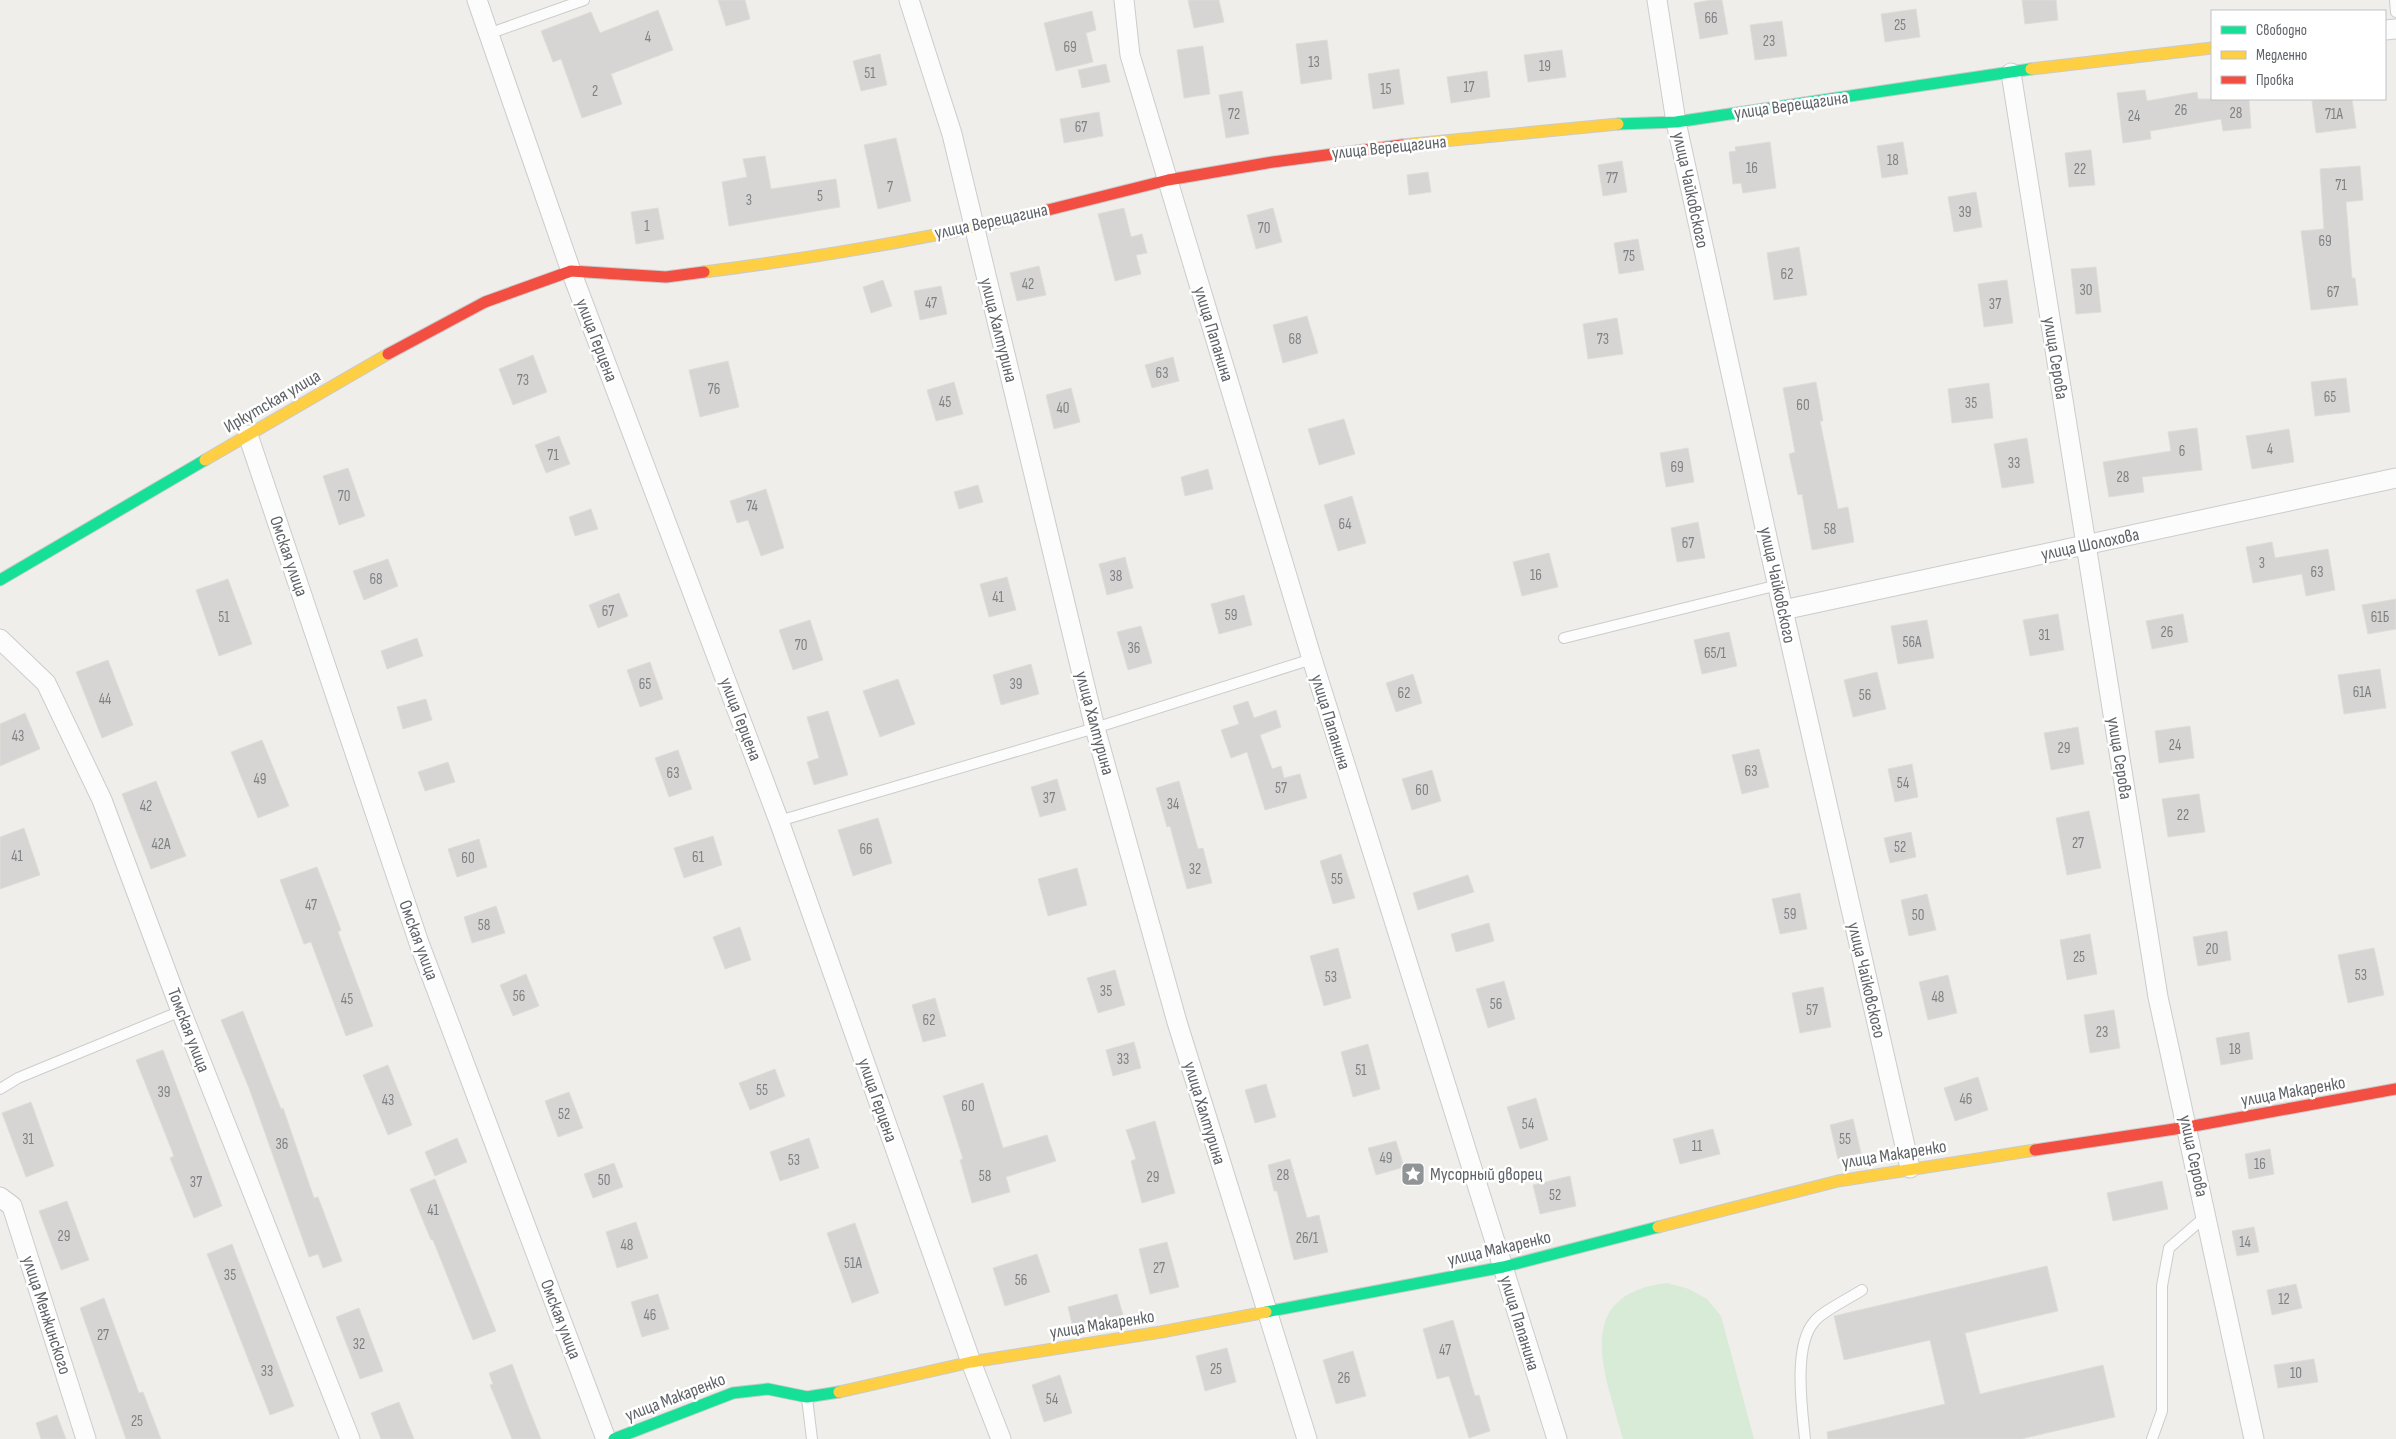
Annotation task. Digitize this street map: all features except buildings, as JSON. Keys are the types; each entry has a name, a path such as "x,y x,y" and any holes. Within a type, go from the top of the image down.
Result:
{"street":[{"name":"улица Герцена","path":"477,0 571,271 779,821 970,1362 1001,1439"},
{"name":"улица Халтурина","path":"908,0 952,134 1095,728 1177,1022 1307,1439"},
{"name":"улица Папанина","path":"1124,0 1130,55 1312,659 1557,1439"},
{"name":"улица Чайковского","path":"1657,0 1676,122 1783,610 1910,1168"},
{"name":"улица Верещагина","path":"571,271 666,277 792,261 974,228 1168,180 1273,162 1364,149 1616,124 1676,122 2076,62 2211,48"},
{"name":"улица Серова","path":"2011,73 2158,997 2188,1127 2254,1439"},
{"name":"Иркутская улица","path":"0,580 408,342 485,302 571,271"},
{"name":"Омская улица","path":"248,435 419,943 606,1439"},
{"name":"улица Шолохова","path":"1783,610 2396,478"},
{"name":"Томская улица","path":"0,638 46,683 102,800 181,1011 350,1439"},
{"name":"улица Макаренко","path":"614,1439 733,1392 768,1389 807,1397 846,1392 970,1362 1161,1332 1503,1266 1838,1181 1910,1168 2188,1127 2396,1089"},
{"name":"улица Менжинского","path":"0,1197 12,1206 86,1439"}],"lane":[{"path":"488,34 584,0"},
{"path":"2395,0 2396,12"},
{"path":"1564,638 1778,586"},
{"path":"779,821 1095,728 1312,659"},
{"path":"0,1089 18,1078 181,1011"},
{"path":"2152,1439 2162,1410 2160,1326 2162,1286 2169,1248 2206,1216"},
{"path":"1805,1439 1802,1359 1805,1338 1814,1321 1862,1290"},
{"path":"807,1397 812,1439"}],"green space":[{"path":"1667,1283 1689,1289 1707,1299 1721,1316 1754,1439 1623,1439 1604,1365 1602,1342 1606,1321 1616,1303 1636,1291"}],"traffic: fast":[{"path":"1618,124 1676,122 2031,69"},
{"path":"0,580 205,460"},
{"path":"1266,1312 1503,1267 1658,1227"},
{"path":"614,1439 733,1393 768,1389 807,1397 839,1392"}],"traffic: slow":[{"path":"2031,69 2211,48"},
{"path":"1402,145 1618,124"},
{"path":"704,272 877,246 1048,210"},
{"path":"205,460 388,354"},
{"path":"1658,1227 1838,1181 2035,1150"},
{"path":"839,1392 971,1362 1161,1332 1266,1312"}],"traffic: jam":[{"path":"1048,210 1168,180 1273,162 1402,145"},
{"path":"388,354 485,302 571,271 666,277 704,272"},
{"path":"2035,1150 2188,1127 2396,1089"}],"place":[{"name":"Мусорный дворец","path":"1413,1174"}]}
